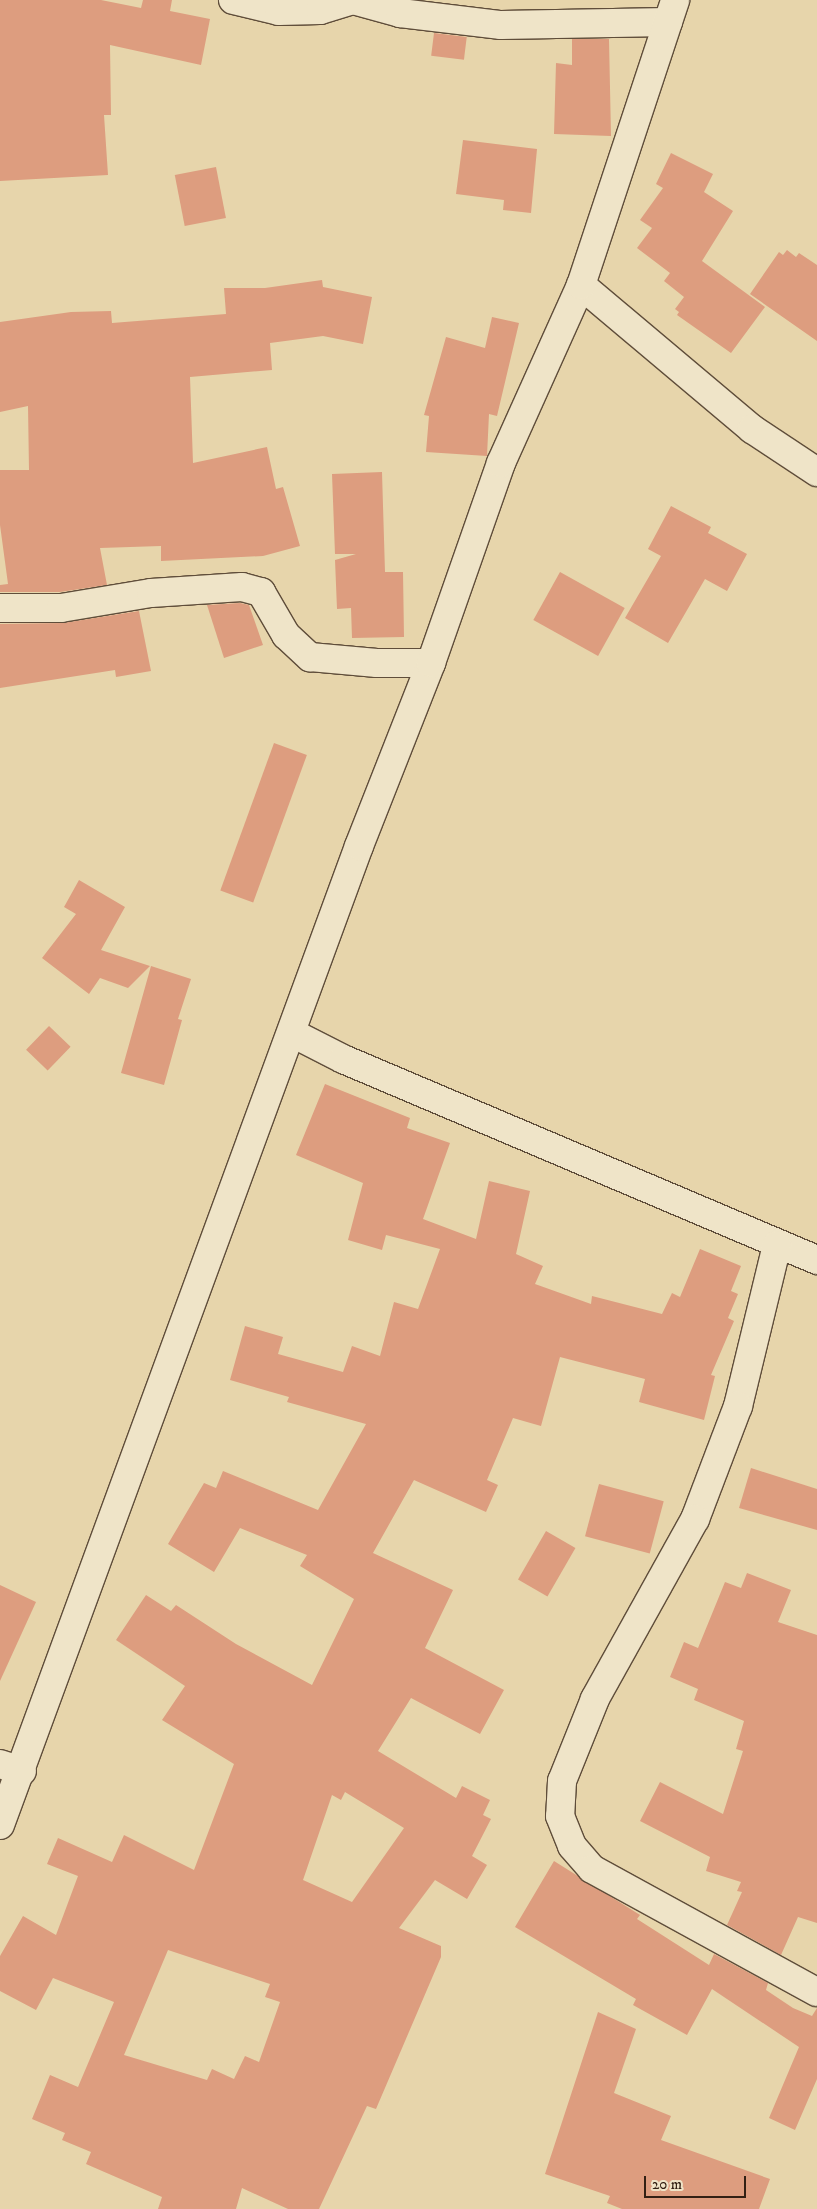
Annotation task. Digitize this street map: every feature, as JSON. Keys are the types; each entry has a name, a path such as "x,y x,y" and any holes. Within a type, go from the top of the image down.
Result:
{"street":[{"path":"0,1824 11,1767 292,1033 359,846 431,663 501,463 581,284 672,11 501,25 400,13 353,0 320,10 279,11 233,0"},
{"path":"581,284 752,429 817,472"},
{"path":"0,608 60,608 151,593 242,586 261,592 286,635 310,657 377,663 431,663"},
{"path":"292,1033 343,1059 777,1245 817,1260"},
{"path":"777,1245 738,1406 695,1519 595,1699 562,1781 560,1816 572,1846 592,1869 817,1992"}],"building":[{"path":"0,0 101,0 141,8 143,0 172,0 170,11 210,19 201,65 110,45 111,115 104,115 108,175 0,181"},
{"path":"434,33 467,37 464,60 431,56"},
{"path":"572,39 609,39 611,136 554,134 556,63 572,65"},
{"path":"463,140 537,149 531,213 503,210 504,200 456,194"},
{"path":"671,153 713,174 704,192 733,211 702,261 765,307 731,353 677,315 679,312 675,309 684,297 664,281 670,273 637,248 652,228 640,220 663,188 656,184"},
{"path":"216,167 226,218 185,226 175,175"},
{"path":"787,250 796,257 799,253 817,265 817,341 750,294 779,252 783,255"},
{"path":"322,280 323,287 372,297 363,344 323,336 270,343 272,370 190,377 193,463 267,447 276,489 283,487 300,546 263,556 161,561 161,546 100,548 107,585 60,592 0,592 0,585 8,584 0,525 0,470 29,470 28,406 0,412 0,322 71,312 111,311 112,323 226,314 224,288 265,288"},
{"path":"492,317 519,323 497,416 489,414 487,456 426,452 429,416 424,415 446,337 485,348"},
{"path":"382,472 385,572 403,572 404,637 352,638 351,608 337,609 335,560 356,554 335,554 332,474"},
{"path":"671,506 711,527 708,533 747,554 727,591 705,579 668,643 625,618 661,556 648,549"},
{"path":"560,572 625,608 598,656 533,620"},
{"path":"240,603 249,605 263,645 224,658 207,605"},
{"path":"139,611 151,671 116,677 115,670 0,688 0,624 63,623"},
{"path":"274,743 307,755 253,903 220,891"},
{"path":"79,880 125,907 101,950 150,966 128,988 100,978 89,994 42,958 76,914 64,907"},
{"path":"151,966 191,979 178,1019 182,1020 164,1085 121,1073"},
{"path":"49,1026 71,1047 48,1071 26,1050"},
{"path":"325,1084 410,1118 407,1128 450,1143 423,1219 476,1239 489,1181 530,1191 516,1254 543,1266 535,1284 591,1304 592,1296 662,1314 672,1293 680,1297 700,1249 741,1266 731,1291 738,1294 728,1318 734,1321 711,1375 715,1376 704,1420 639,1402 645,1379 560,1357 541,1426 513,1418 487,1480 498,1485 486,1512 414,1480 373,1553 453,1590 425,1648 504,1690 480,1734 411,1698 378,1751 456,1798 462,1786 490,1800 483,1815 491,1819 472,1856 487,1865 467,1899 435,1880 399,1928 441,1946 441,1957 376,2109 367,2106 319,2209 288,2209 242,2188 236,2209 158,2209 162,2197 86,2164 91,2152 62,2140 65,2133 32,2119 50,2075 78,2087 114,2002 53,1978 36,2010 0,1991 0,1956 23,1916 56,1935 78,1876 47,1864 58,1838 112,1862 124,1835 194,1870 234,1764 162,1720 185,1686 116,1640 146,1595 171,1611 176,1605 236,1644 312,1685 354,1599 300,1566 307,1555 240,1528 214,1572 168,1544 204,1483 216,1488 223,1471 318,1510 366,1424 287,1402 289,1397 230,1380 245,1326 283,1337 278,1354 343,1372 352,1346 380,1356 394,1302 418,1309 440,1249 386,1235 382,1250 348,1240 363,1183 296,1155","holes":["345,1792 404,1828 352,1902 303,1880 332,1795 341,1800","168,1950 270,1984 265,1997 280,2002 259,2062 245,2056 234,2079 212,2069 207,2080 124,2055"]},
{"path":"751,1468 817,1489 817,1530 739,1508"},
{"path":"599,1484 664,1501 650,1554 585,1536"},
{"path":"546,1531 575,1548 547,1596 518,1579"},
{"path":"747,1573 791,1590 778,1622 817,1635 817,1923 798,1917 781,1955 727,1925 742,1892 737,1891 741,1882 706,1871 710,1857 640,1821 660,1782 723,1814 743,1751 736,1749 744,1721 694,1700 698,1689 670,1677 684,1642 698,1648 725,1582 741,1588"},
{"path":"0,1585 36,1602 0,1681"},
{"path":"554,1861 640,1915 637,1919 709,1965 714,1954 768,1983 766,1990 793,2008 812,2016 817,2008 817,2079 795,2130 769,2118 799,2047 712,1989 687,2035 633,2005 636,1999 515,1927"},
{"path":"598,2012 636,2029 614,2093 671,2116 661,2140 770,2179 759,2209 622,2209 607,2203 610,2196 545,2174"}]}
